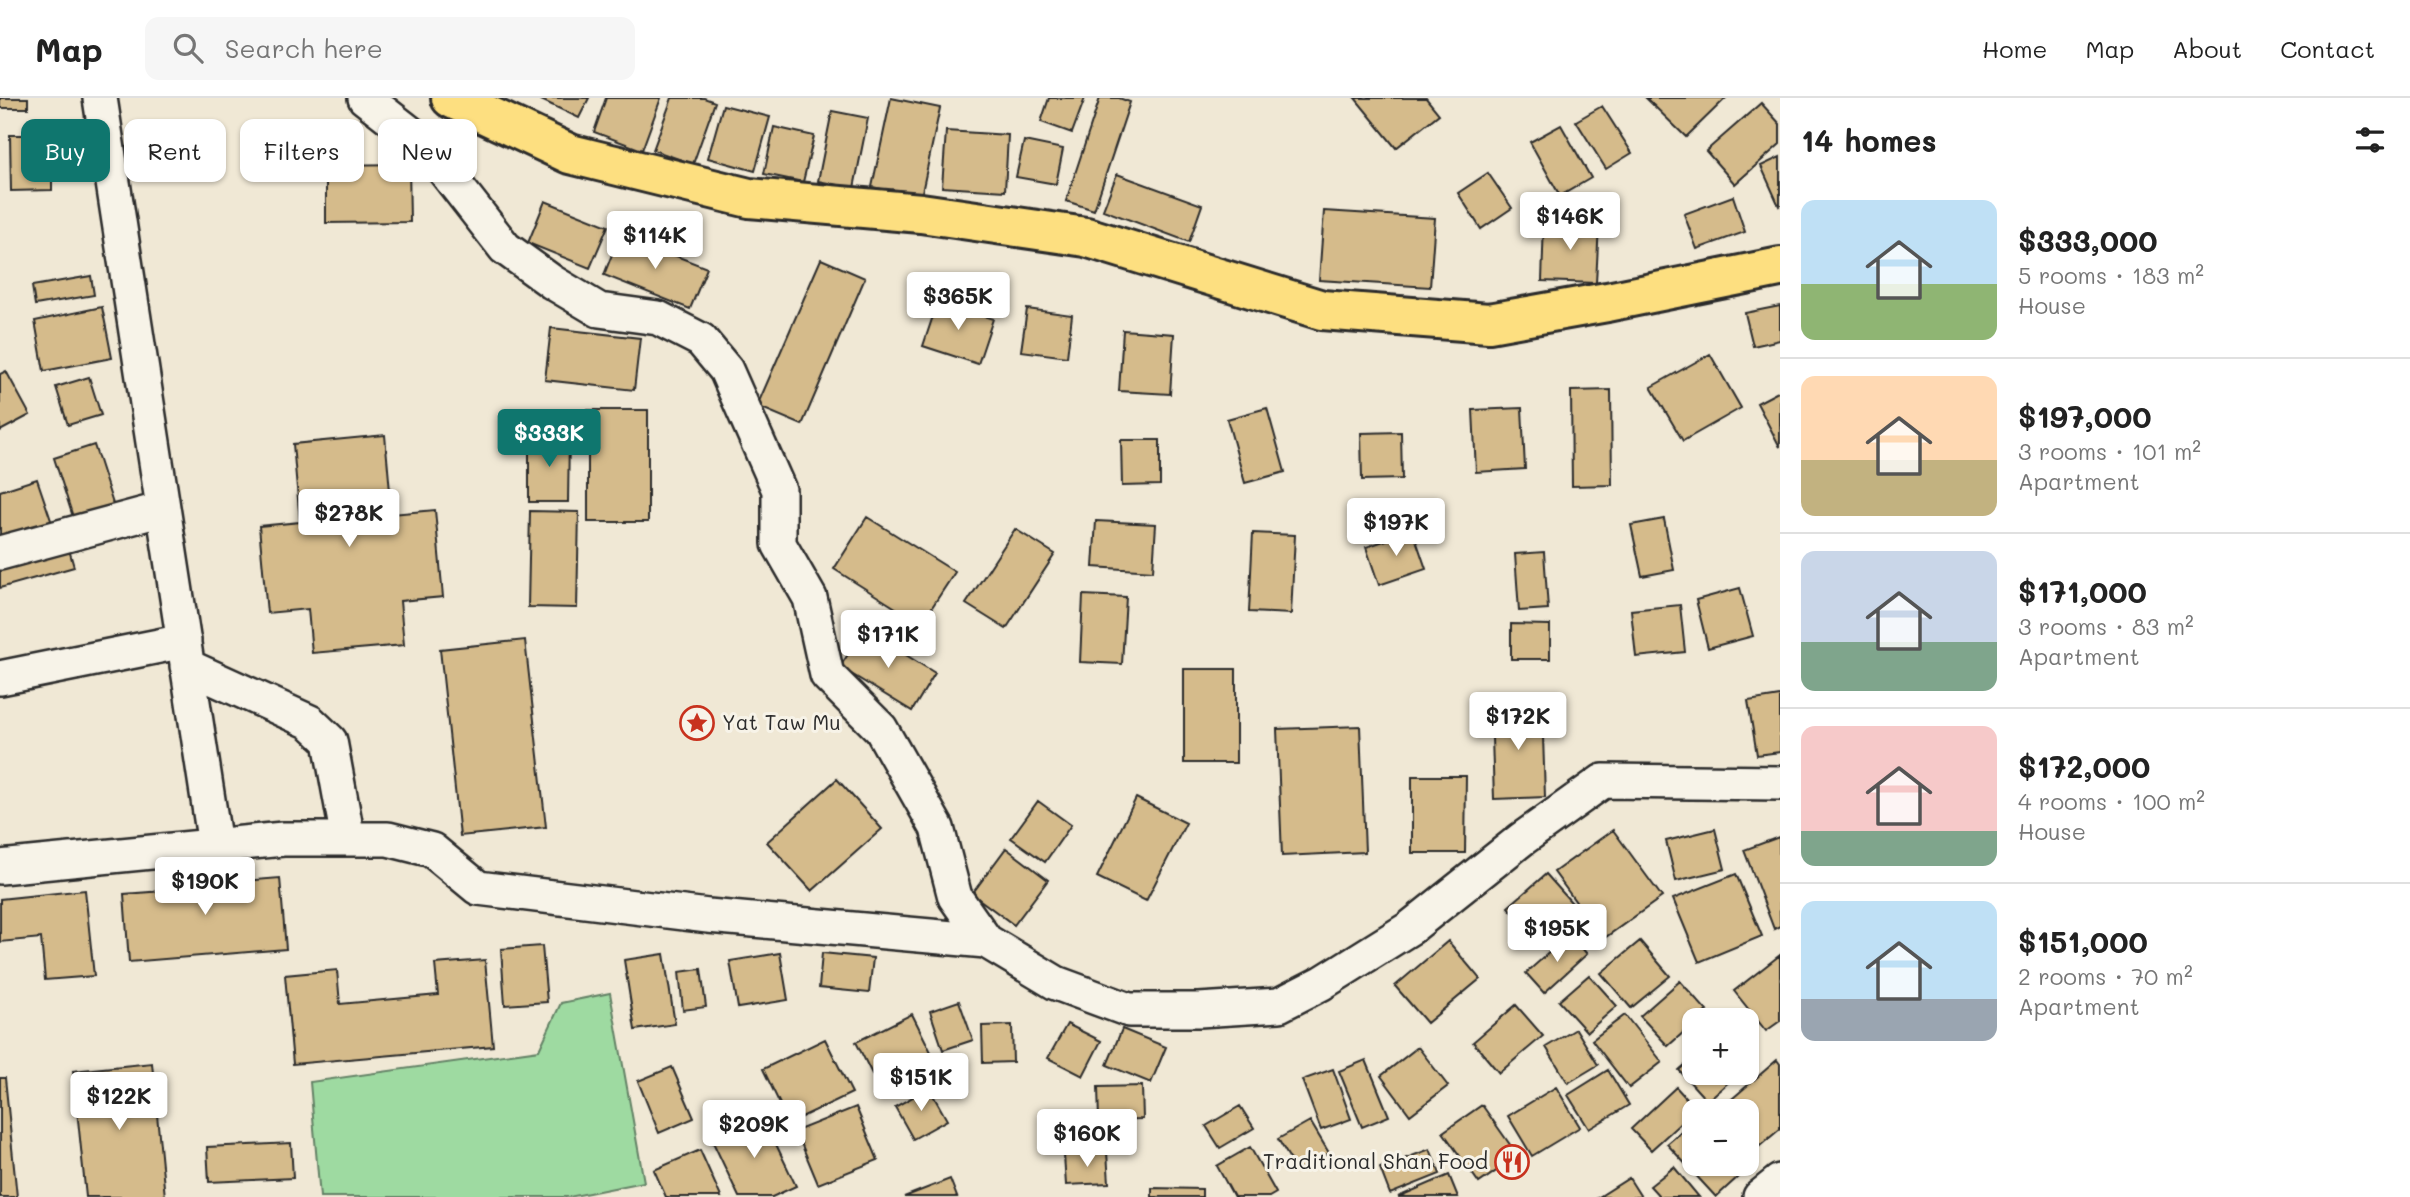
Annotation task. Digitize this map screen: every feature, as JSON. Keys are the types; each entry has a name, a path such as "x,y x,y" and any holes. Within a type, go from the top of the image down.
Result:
{"highway":[{"path":"451,98 570,154 749,198 921,213 1086,237 1322,310 1489,323 1780,267"}],"street":[{"path":"100,98 215,845"},
{"path":"365,98 423,143 505,248 552,282 599,310 658,318 701,340 726,370 779,490 779,544 810,598 827,675 881,729 937,828 955,897 986,941 1056,983 1129,1010 1279,1006 1322,983 1410,928 1522,839 1603,781 1780,783"},
{"path":"0,553 163,509"},
{"path":"0,678 185,654 310,722 330,741 348,839"},
{"path":"0,867 282,839 388,839 432,850 478,888 708,916 986,941"},
{"path":"1760,1197 1780,1181"}],"green space":[{"path":"610,993 644,1182 569,1197 320,1197 310,1082 539,1050 561,1003"}],"building":[{"path":"0,98 28,98 28,108 0,108"},
{"path":"537,98 589,98 579,118"},
{"path":"606,98 661,98 642,150 594,132"},
{"path":"672,98 704,98 715,102 693,164 653,150"},
{"path":"891,98 940,108 921,197 872,187"},
{"path":"1049,98 1085,98 1072,133 1041,122"},
{"path":"1100,98 1119,98 1130,102 1094,210 1066,201"},
{"path":"1355,98 1426,98 1439,114 1396,148"},
{"path":"1646,98 1726,98 1686,137"},
{"path":"1761,103 1780,124 1780,144 1735,184 1706,151"},
{"path":"723,105 770,117 755,171 708,158"},
{"path":"1602,106 1632,153 1606,169 1576,121"},
{"path":"832,111 868,118 854,188 818,181"},
{"path":"1561,125 1591,178 1560,196 1530,142"},
{"path":"774,127 814,136 803,182 764,174"},
{"path":"946,131 1008,135 1005,191 942,187"},
{"path":"10,135 21,135 21,182 52,182 52,190 11,191"},
{"path":"1024,141 1063,149 1056,184 1016,177"},
{"path":"1780,157 1780,205 1779,206 1761,166"},
{"path":"378,164 378,182 409,182 410,222 326,223 326,182 364,182 364,165"},
{"path":"1488,173 1512,208 1481,229 1458,193"},
{"path":"1117,174 1202,205 1189,242 1103,210"},
{"path":"1733,196 1745,232 1697,249 1684,214"},
{"path":"545,201 608,226 590,268 528,243"},
{"path":"1324,211 1435,218 1430,287 1319,280"},
{"path":"1544,222 1599,224 1596,283 1542,281"},
{"path":"620,234 707,268 690,309 604,275"},
{"path":"821,259 865,278 802,425 757,406"},
{"path":"91,276 94,295 35,305 32,286"},
{"path":"938,301 993,319 978,364 923,346"},
{"path":"1780,306 1780,340 1753,346 1745,313"},
{"path":"102,307 112,358 44,371 35,321"},
{"path":"1027,309 1072,315 1067,357 1021,351"},
{"path":"551,328 640,338 634,390 545,380"},
{"path":"1123,330 1174,334 1170,394 1119,391"},
{"path":"1710,354 1741,408 1683,441 1651,387"},
{"path":"6,371 30,415 0,431 0,374"},
{"path":"89,377 101,415 68,425 56,387"},
{"path":"1611,390 1612,485 1572,486 1571,391"},
{"path":"1780,391 1780,447 1757,403"},
{"path":"1267,408 1285,472 1245,483 1227,419"},
{"path":"1522,408 1525,469 1476,472 1473,410"},
{"path":"588,410 648,410 648,522 588,522"},
{"path":"1401,432 1402,479 1362,480 1361,433"},
{"path":"385,435 392,514 435,510 443,597 400,601 404,645 312,653 308,609 267,613 259,526 300,522 293,444"},
{"path":"529,437 569,437 568,502 529,502"},
{"path":"1121,440 1160,440 1160,485 1122,486"},
{"path":"94,445 114,507 74,520 54,458"},
{"path":"37,479 53,526 0,543 0,491"},
{"path":"530,511 579,512 577,608 528,607"},
{"path":"867,517 955,572 921,624 834,569"},
{"path":"1664,519 1674,570 1642,576 1631,525"},
{"path":"1096,521 1156,524 1153,571 1093,567"},
{"path":"1015,529 1055,554 1006,629 966,604"},
{"path":"1413,531 1426,569 1379,585 1366,547"},
{"path":"1253,533 1295,535 1291,614 1249,612"},
{"path":"68,546 74,567 0,588 0,565"},
{"path":"1544,552 1548,609 1519,611 1515,554"},
{"path":"1740,588 1753,636 1708,648 1696,600"},
{"path":"1083,595 1126,597 1122,664 1080,662"},
{"path":"1680,605 1685,652 1636,657 1631,610"},
{"path":"1511,624 1550,625 1550,659 1511,659"},
{"path":"864,629 935,673 912,711 840,667"},
{"path":"525,640 546,827 460,836 440,649"},
{"path":"1184,669 1236,669 1236,763 1184,763"},
{"path":"1780,696 1780,752 1757,755 1748,701"},
{"path":"1542,705 1545,797 1494,799 1491,706"},
{"path":"1360,726 1365,852 1282,856 1277,729"},
{"path":"1412,776 1466,776 1465,853 1412,853"},
{"path":"837,779 882,829 812,891 767,842"},
{"path":"1136,798 1186,823 1146,901 1097,877"},
{"path":"1038,801 1071,825 1045,862 1011,838"},
{"path":"1715,829 1725,869 1676,881 1666,841"},
{"path":"1613,830 1662,897 1603,939 1554,872"},
{"path":"1779,837 1780,926 1774,929 1744,850"},
{"path":"1006,848 1048,880 1014,925 972,894"},
{"path":"217,860 219,883 280,878 286,949 129,962 124,894 177,890 175,864"},
{"path":"1546,874 1579,911 1541,944 1508,907"},
{"path":"1736,874 1762,936 1699,962 1673,899"},
{"path":"85,890 94,976 45,980 41,938 0,942 0,899"},
{"path":"1570,934 1587,954 1544,993 1526,973"},
{"path":"1448,941 1480,979 1427,1023 1395,986"},
{"path":"1640,941 1670,976 1631,1008 1601,973"},
{"path":"542,946 547,1002 505,1005 501,949"},
{"path":"780,953 788,1000 738,1008 730,961"},
{"path":"822,953 873,958 869,993 819,988"},
{"path":"664,954 675,1024 635,1030 624,960"},
{"path":"1780,955 1780,1021 1766,1031 1759,1022 1759,1008 1748,1008 1734,991"},
{"path":"485,960 493,1046 293,1064 285,975 337,970 340,1004 438,995 435,964"},
{"path":"701,969 706,1007 683,1010 679,972"},
{"path":"1589,975 1617,1006 1587,1032 1559,1001"},
{"path":"1680,981 1704,1008 1682,1008 1682,1034 1668,1046 1640,1016"},
{"path":"959,1001 973,1040 943,1050 930,1011"},
{"path":"1516,1005 1543,1036 1499,1073 1473,1042"},
{"path":"912,1014 934,1058 878,1086 856,1042"},
{"path":"1625,1015 1662,1062 1629,1088 1592,1040"},
{"path":"1067,1024 1101,1041 1083,1076 1048,1058"},
{"path":"1012,1025 1013,1062 983,1063 982,1026"},
{"path":"1122,1029 1166,1047 1151,1083 1107,1065"},
{"path":"1576,1029 1598,1065 1568,1083 1546,1047"},
{"path":"825,1039 852,1093 789,1123 763,1069"},
{"path":"1418,1047 1448,1086 1410,1115 1381,1076"},
{"path":"1366,1060 1389,1116 1362,1127 1339,1071"},
{"path":"1777,1060 1780,1064 1780,1129 1759,1147 1759,1099 1732,1099 1748,1085 1759,1085 1759,1076"},
{"path":"152,1063 165,1197 86,1197 73,1071"},
{"path":"672,1067 694,1118 659,1133 638,1081"},
{"path":"1333,1069 1351,1119 1321,1130 1302,1080"},
{"path":"1608,1070 1629,1105 1589,1129 1568,1095"},
{"path":"0,1078 5,1078 17,1197 0,1197"},
{"path":"1693,1085 1725,1085 1709,1099 1705,1099"},
{"path":"1142,1086 1143,1119 1099,1120 1098,1087"},
{"path":"1556,1087 1580,1127 1532,1156 1508,1116"},
{"path":"1676,1087 1687,1099 1682,1099 1682,1122 1651,1150 1631,1129"},
{"path":"929,1088 947,1120 913,1139 895,1107"},
{"path":"1482,1105 1518,1156 1479,1183 1443,1132"},
{"path":"1240,1106 1254,1128 1220,1148 1206,1126"},
{"path":"856,1107 878,1160 818,1184 796,1131"},
{"path":"762,1115 796,1186 772,1197 739,1197 711,1138"},
{"path":"1310,1121 1329,1153 1297,1171 1278,1139"},
{"path":"1682,1131 1682,1160 1667,1144"},
{"path":"291,1143 293,1178 209,1182 207,1147"},
{"path":"1250,1147 1276,1193 1269,1197 1234,1197 1217,1166"},
{"path":"1430,1149 1440,1174 1390,1194 1380,1168"},
{"path":"700,1150 721,1197 666,1197 654,1170"},
{"path":"1107,1152 1109,1183 1066,1185 1064,1155"},
{"path":"1674,1167 1699,1197 1660,1197 1650,1186"},
{"path":"1449,1175 1458,1197 1398,1197"},
{"path":"1697,1176 1739,1176 1716,1197"},
{"path":"1629,1178 1641,1197 1599,1197"},
{"path":"950,1179 957,1197 904,1197"},
{"path":"1152,1188 1202,1189 1202,1197 1152,1197"}],"place":[{"name":"Yat Taw Mu","path":"697,723"},
{"name":"Traditional Shan Food","path":"1512,1162"}]}
